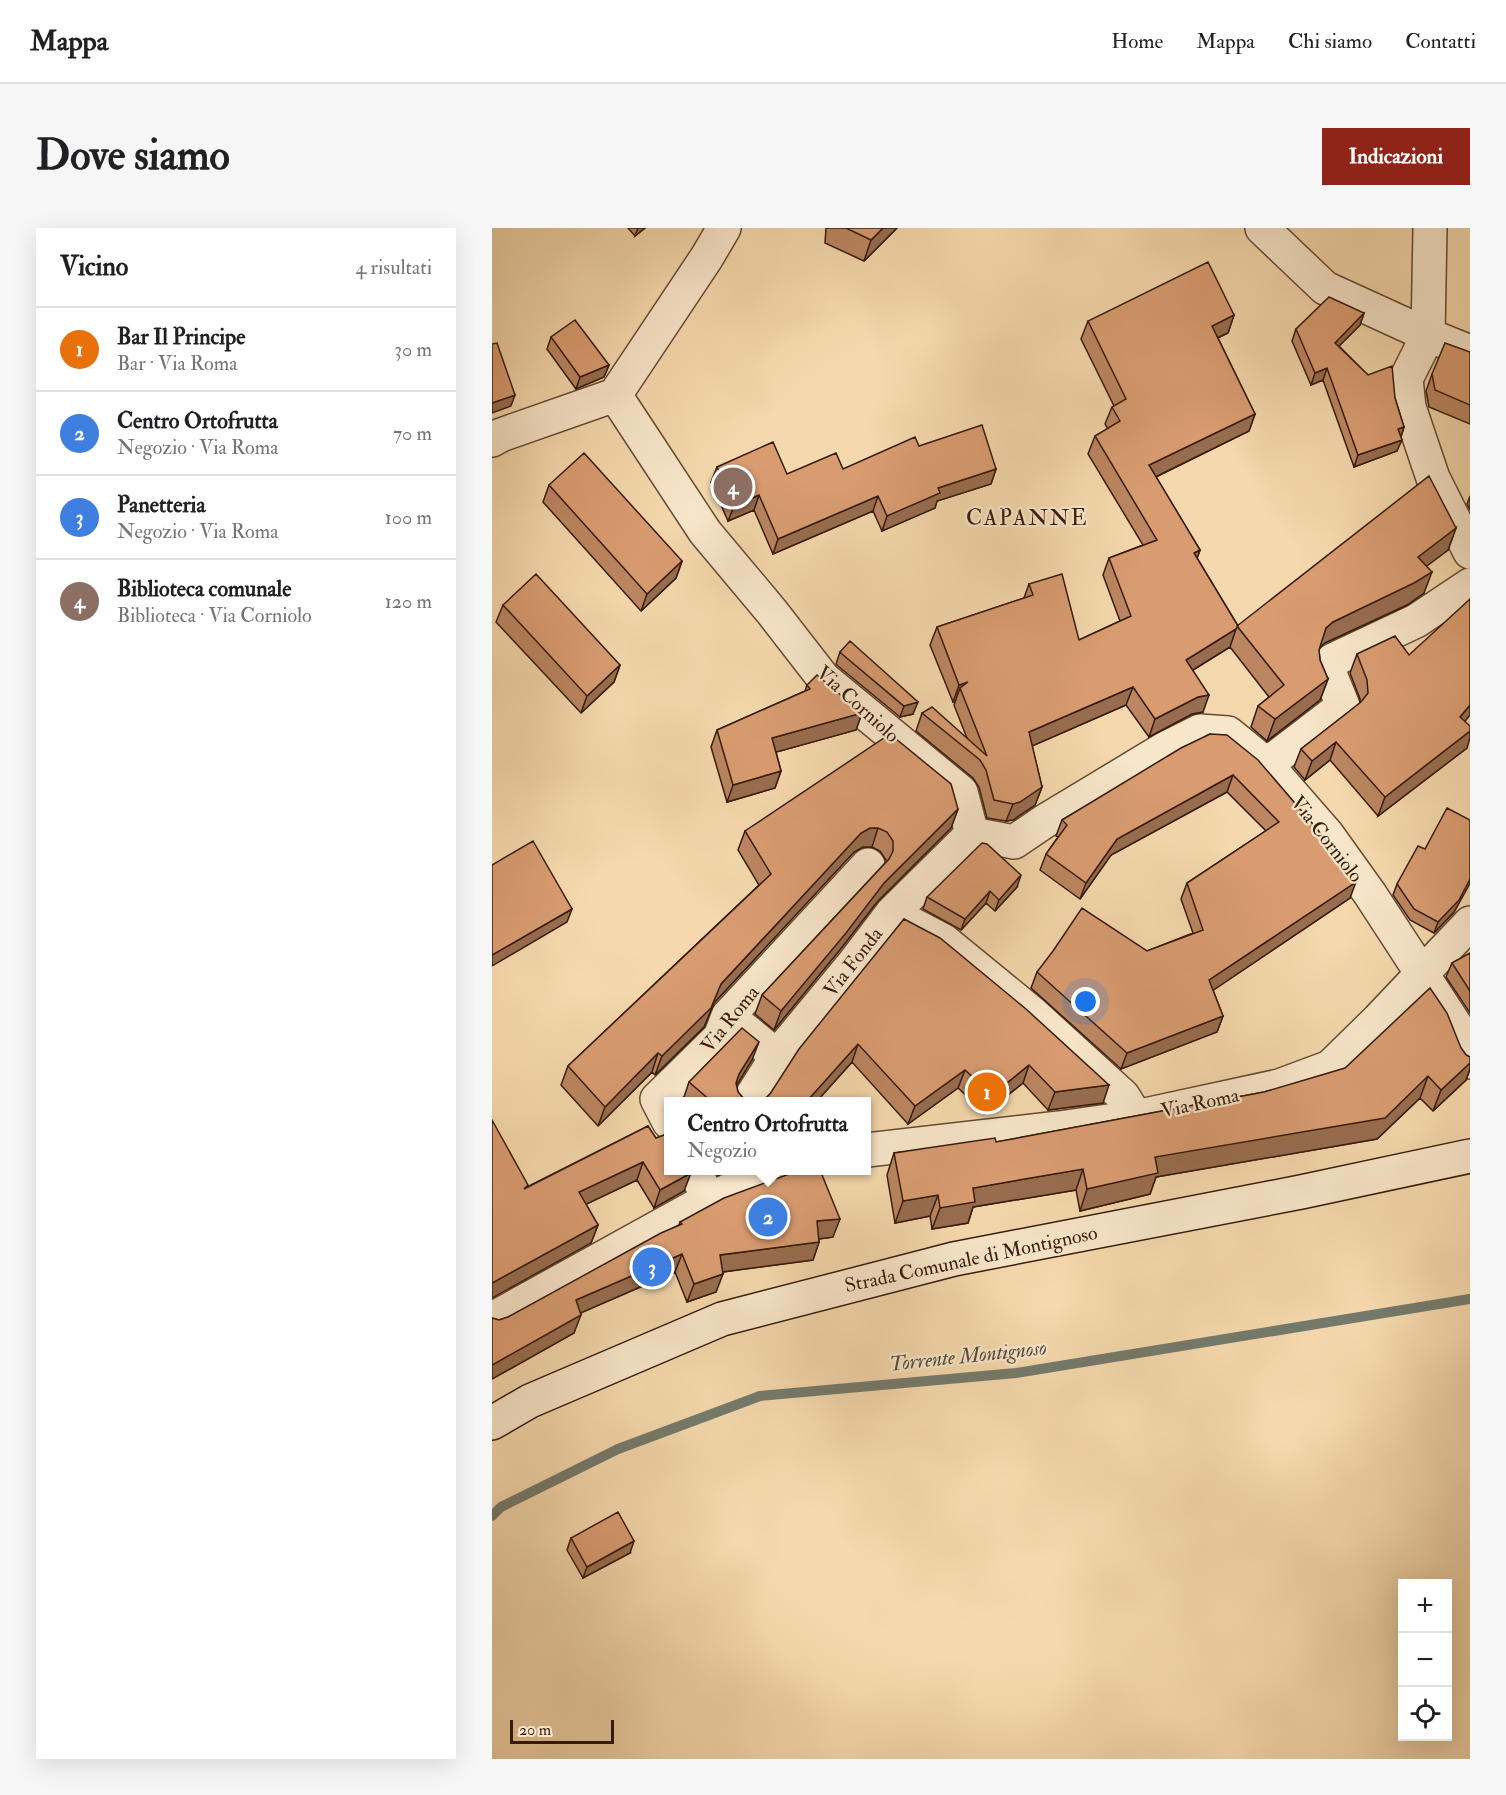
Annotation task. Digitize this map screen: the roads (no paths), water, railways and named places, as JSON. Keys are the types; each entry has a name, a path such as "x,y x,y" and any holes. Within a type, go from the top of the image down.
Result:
{"street":[{"path":"492,440 615,395 724,228"},
{"path":"1262,228 1325,288 1470,352"},
{"path":"1430,228 1428,335 1406,379 1408,407 1433,478 1470,552"},
{"name":"Via Corniolo","path":"615,395 705,532 824,679 961,792 972,834 1014,842 1166,748 1200,731 1228,733 1265,763 1327,834 1370,894 1456,1026 1470,1062"},
{"path":"1265,763 1278,756 1343,706 1330,674 1333,660 1416,621 1470,585"},
{"name":"Via Fonda","path":"751,1097 777,1056 854,963 891,913 972,834"},
{"name":"Via Roma","path":"664,1112 657,1099 720,1037 728,1016 868,865"},
{"path":"891,913 944,940 1032,1013 1124,1096 1136,1117"},
{"name":"Via Roma","path":"871,1150 1136,1117 1279,1086 1330,1067 1470,923"},
{"path":"728,1016 777,1056"},
{"name":"Strada Comunale di Montignoso","path":"492,1423 530,1401 722,1319 954,1258 1301,1192 1470,1156"},
{"path":"703,1175 723,1187"},
{"path":"492,1319 723,1187 770,1175"}],"waterway":[{"name":"Torrente Montignoso","path":"492,1516 501,1507 618,1449 760,1396 1016,1373 1470,1299"}],"place":[{"name":"Biblioteca comunale","path":"733,487"},
{"name":"Bar Il Principe","path":"987,1092"},
{"name":"Centro Ortofrutta","path":"768,1217"},
{"name":"Panetteria","path":"652,1267"}],"district":[{"name":"CAPANNE","path":"1027,518"}]}
